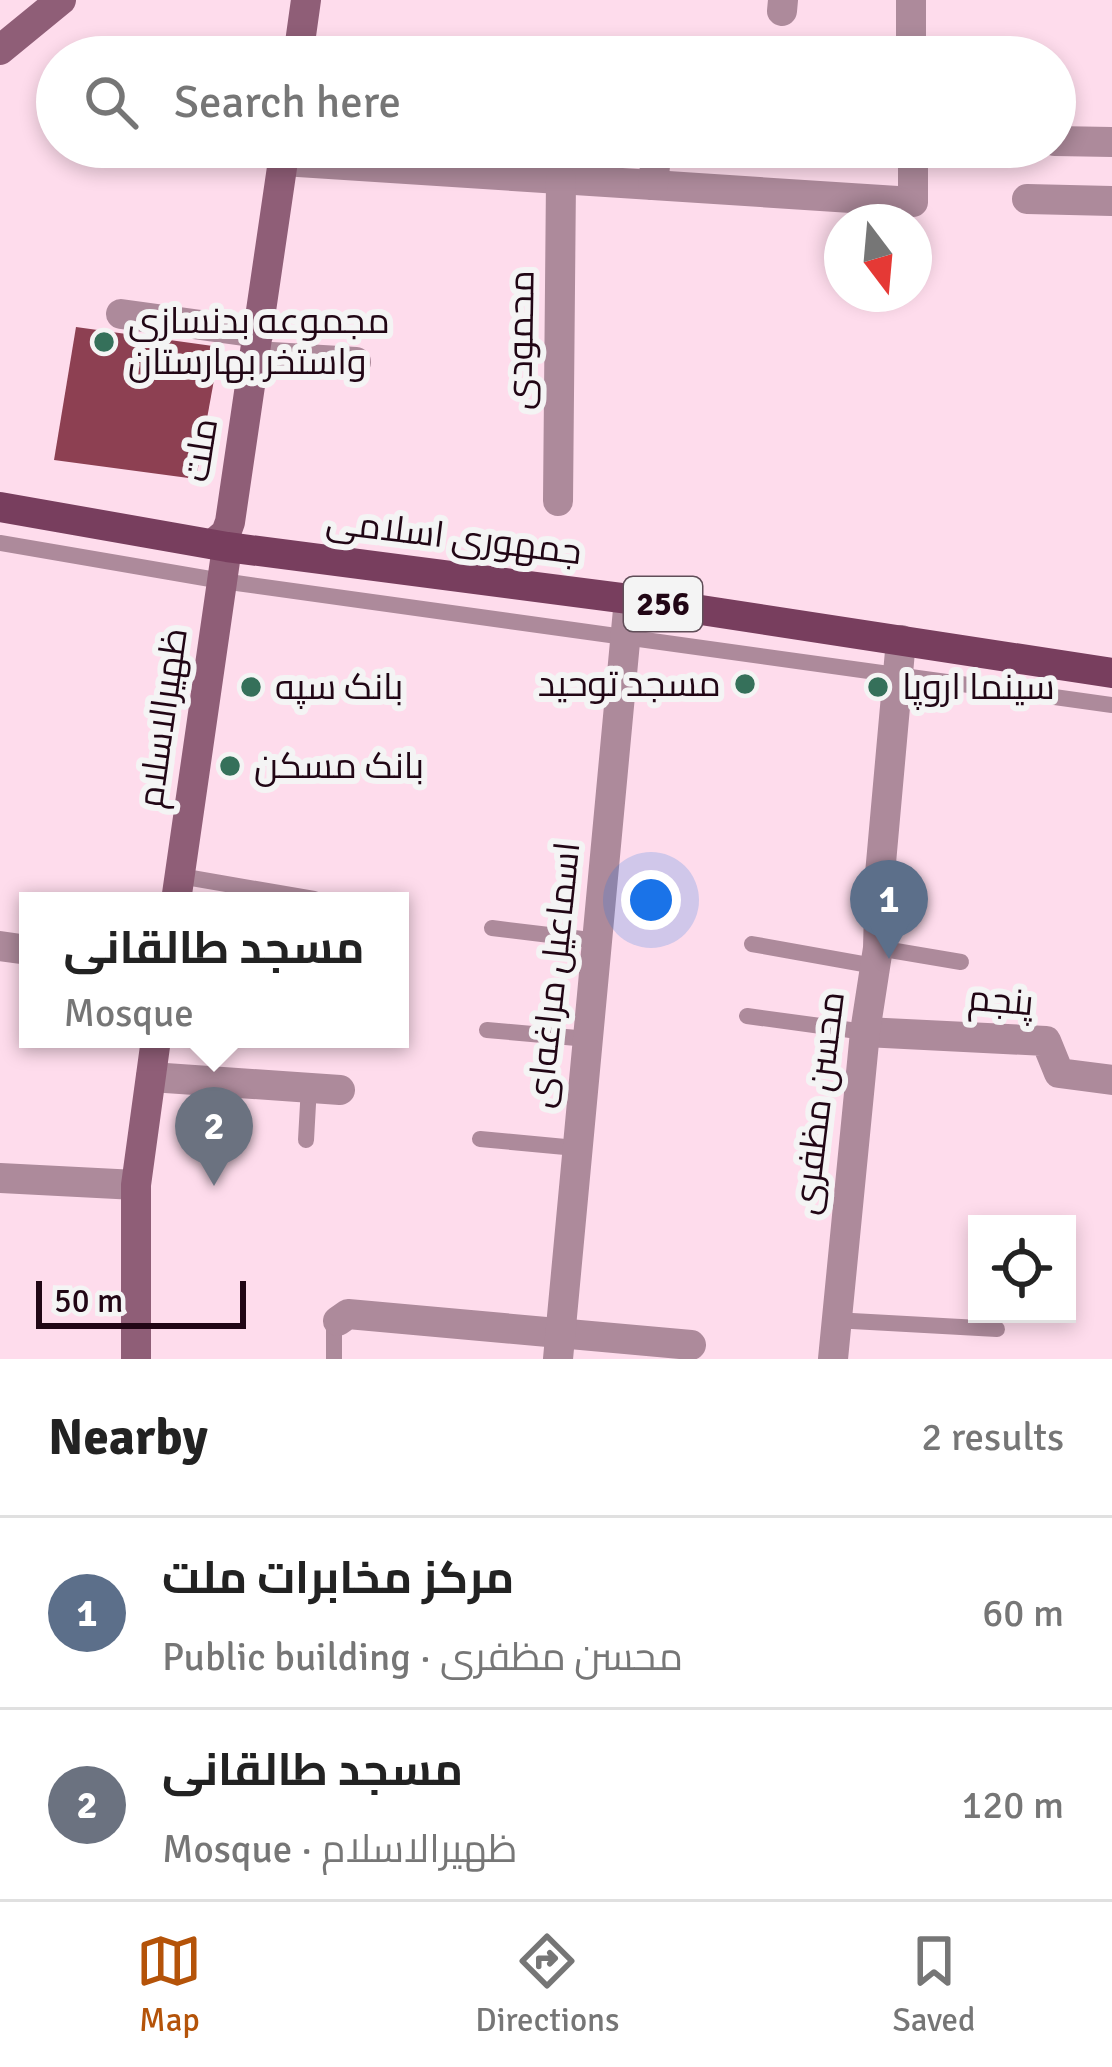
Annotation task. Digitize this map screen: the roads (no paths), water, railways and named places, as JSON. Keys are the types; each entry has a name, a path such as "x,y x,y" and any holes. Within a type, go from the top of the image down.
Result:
{"main road":[{"name":"جمهوری اسلامی","path":"0,507 220,545 629,598 1112,673"}],"street":[{"path":"0,50 61,0"},
{"path":"301,36 306,0"},
{"path":"911,0 911,36"},
{"path":"1076,141 1112,142"},
{"name":"ملت","path":"220,545 230,521 282,168"},
{"path":"549,168 653,185 913,202 913,168"},
{"name":"محمودی","path":"549,168 558,501"},
{"path":"653,185 655,168"},
{"path":"1027,200 1112,201"},
{"path":"121,314 356,362"},
{"name":"ظهیرالاسلام","path":"178,888 222,581 220,545"},
{"name":"اسماعیل مراغه‌ای","path":"558,1347 629,598"},
{"name":"محسن مظفری","path":"833,1359 865,1032 877,957 901,640"},
{"name":"پنجم","path":"865,1032 1046,1041 1059,1072 1112,1080"},
{"path":"136,1359 136,1185 155,1048"},
{"path":"151,1077 325,1088"},
{"path":"0,1178 136,1185"},
{"path":"338,1321 348,1314 558,1347 691,1345"}],"lane":[{"path":"0,543 222,581 1112,705"},
{"path":"178,888 227,892"},
{"path":"493,928 599,941"},
{"path":"752,944 962,962"},
{"path":"748,1016 865,1032"},
{"path":"487,1030 588,1039"},
{"path":"306,1140 325,1088"},
{"path":"480,1139 576,1148"},
{"path":"334,1359 338,1321"},
{"path":"834,1321 997,1329"}],"place":[{"name":"مجموعه بدنسازی واستخر بهارستان","path":"104,342"},
{"name":"مسجد توحید","path":"745,684"},
{"name":"بانک سپه","path":"251,687"},
{"name":"سینما اروپا","path":"878,687"},
{"name":"بانک مسکن","path":"230,766"},
{"name":"مرکز مخابرات ملت","path":"889,959"},
{"name":"مسجد طالقانی","path":"214,1186"}]}
